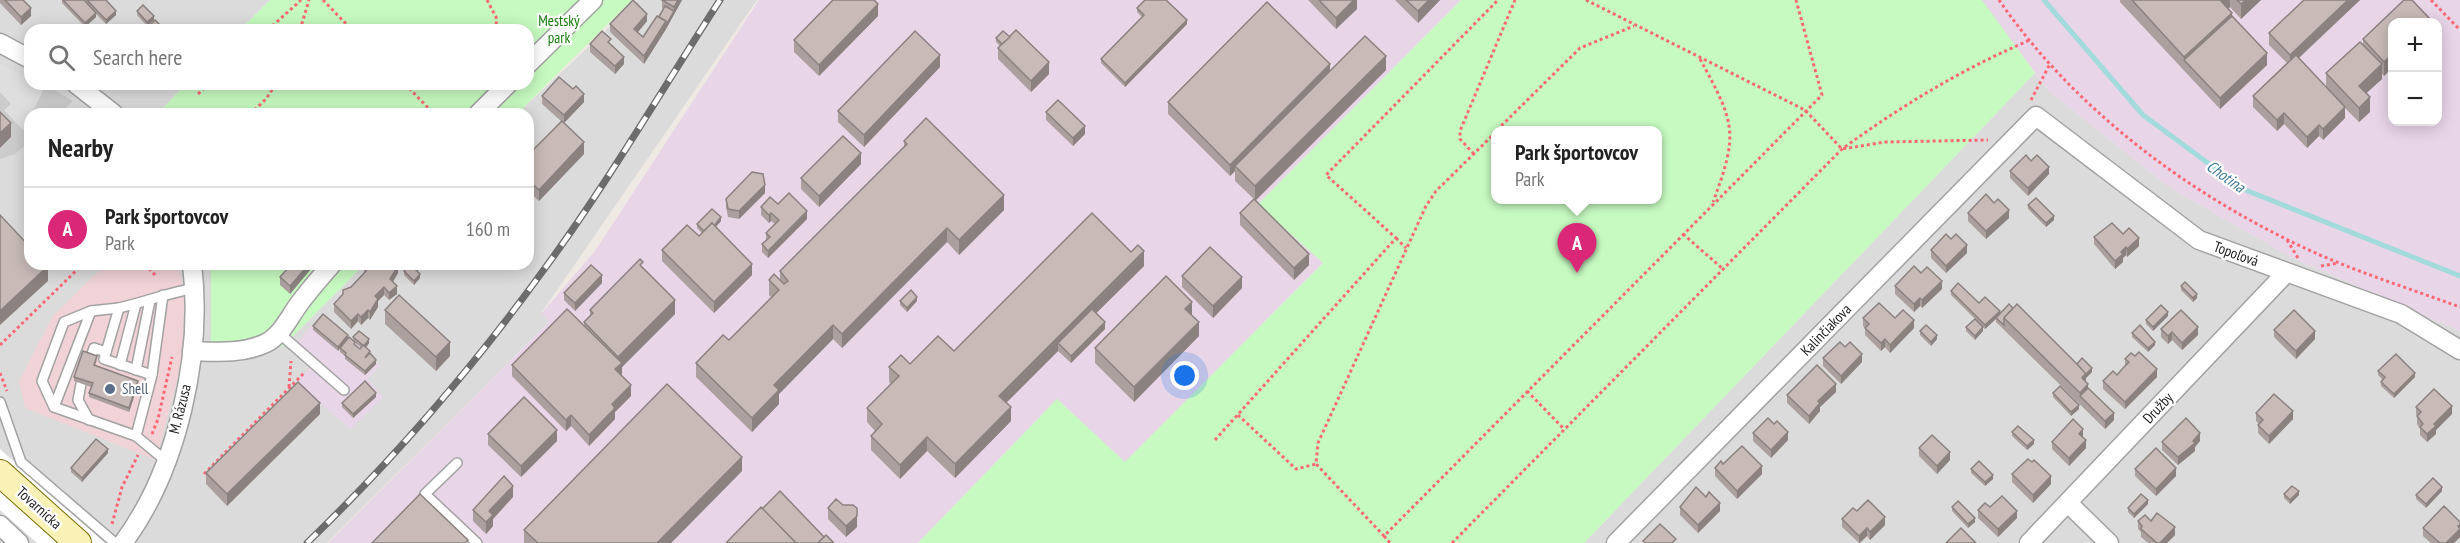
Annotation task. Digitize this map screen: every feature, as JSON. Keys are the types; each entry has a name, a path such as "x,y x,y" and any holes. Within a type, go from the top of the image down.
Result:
{"main road":[{"name":"Tovarnícka","path":"0,473 78,543"}],"street":[{"path":"534,58 593,0"},
{"path":"0,43 24,57"},
{"path":"84,90 106,108"},
{"path":"484,108 502,90"},
{"name":"Kalinčiakova","path":"1616,543 2036,116"},
{"name":"Topoľová","path":"2036,116 2199,240 2293,266 2401,314 2460,350"},
{"name":"Družby","path":"2029,543 2293,266"},
{"name":"M. Rázusa","path":"123,543 157,484 179,418 196,320 193,270"},
{"path":"192,351 230,352 251,349 268,342 279,333 327,270"},
{"path":"2068,503 2109,543"},
{"path":"0,525 19,543"}],"lane":[{"path":"166,460 136,436 54,407 42,381 64,322 91,311 119,308 195,288"},
{"path":"136,436 152,375 163,295"},
{"path":"136,370 150,300"},
{"path":"120,364 136,304"},
{"path":"119,308 104,359 152,375"},
{"path":"54,407 91,311"},
{"path":"279,333 344,390"},
{"path":"89,420 78,400 81,384 94,348 106,352"},
{"path":"0,402 21,462 115,543"},
{"path":"457,463 425,494 477,543"}],"path":[{"path":"275,24 301,0"},
{"path":"302,24 309,0"},
{"path":"323,0 346,24"},
{"path":"487,0 497,19 496,24"},
{"path":"1407,248 1326,175 1498,0"},
{"path":"1474,154 1460,139 1460,131 1515,0"},
{"path":"1586,0 1805,111 1842,149"},
{"path":"1384,536 1822,95 1796,0"},
{"path":"1999,0 2013,21 2050,64 2114,126 2175,174 2237,213 2287,240 2339,263 2460,307"},
{"path":"2431,0 2460,30"},
{"path":"1502,126 1580,48 1600,38 1635,26"},
{"path":"1452,543 1842,149 1891,113 1959,73 2030,40"},
{"path":"1699,58 1720,96 1730,127 1726,166 1712,204"},
{"path":"2036,116 2028,108 2050,64"},
{"path":"198,94 202,90"},
{"path":"256,108 272,90"},
{"path":"411,90 428,108"},
{"path":"1390,543 1316,464 1318,443 1426,206 1436,191 1491,137"},
{"path":"1842,149 1886,142 2012,141"},
{"path":"1683,234 1723,269"},
{"path":"1215,440 1396,238"},
{"path":"2287,240 2293,266"},
{"path":"0,345 76,270"},
{"path":"150,270 155,275"},
{"path":"288,389 294,345"},
{"path":"153,432 168,381 174,346"},
{"path":"204,474 314,363"},
{"path":"0,373 7,392"},
{"path":"1527,391 1564,429"},
{"path":"1238,415 1296,469 1316,464"},
{"path":"103,521 111,527 122,487 137,457"}],"shaded area":[{"path":"0,0 270,0 246,24 24,24 24,90 180,90 163,108 24,108 24,270 211,270 211,337 282,347 359,270 534,270 534,108 523,108 638,0 757,0 542,312 549,322 327,543 0,543"},
{"path":"759,0 1461,0 1258,204 1323,263 1124,463 1057,399 918,543 328,543 549,322 542,313 595,251"},
{"path":"1980,0 2460,0 2460,331 2289,256 2169,187 2050,92"},
{"path":"0,63 24,75 24,90 55,90 73,101 65,108 24,108 24,146 15,154 0,159"},
{"path":"0,63 24,75 24,90 43,90 34,108 24,108 23,130 4,110 11,104 0,92"},
{"path":"2035,73 2050,92 2169,187 2289,256 2460,331 2460,543 1584,543"},
{"path":"100,270 180,270 184,301 183,358 156,460 25,408 19,381 53,316"},
{"path":"324,313 380,366 367,379 383,397 350,429 296,382 314,363 294,345"}],"green space":[{"name":"Mestský park","path":"270,0 632,0 523,108 163,108 180,90 534,90 534,24 246,24"},
{"path":"1461,0 1982,0 2035,73 1584,543 918,543 1057,399 1125,462 1323,263 1258,204"},
{"path":"211,270 359,270 282,347 211,341"}],"pier":[{"path":"0,449 105,543 37,543 0,510"}],"building":[{"path":"5,0 23,0 31,8 21,17"},
{"path":"63,0 84,0 96,13 85,23"},
{"path":"87,0 106,0 116,11 106,20"},
{"path":"633,0 647,14 634,29 643,37 657,16 666,21 644,56 610,24"},
{"path":"662,0 678,0 674,7"},
{"path":"833,0 874,0 878,4 819,65 794,40"},
{"path":"1145,0 1166,0 1187,20 1125,83 1101,59 1144,15 1137,8"},
{"path":"1319,0 1354,0 1336,18"},
{"path":"1406,0 1429,0 1418,11"},
{"path":"2132,0 2222,0 2232,13 2184,57"},
{"path":"2304,0 2348,0 2290,55 2269,33"},
{"path":"2404,0 2412,0 2429,18 2388,18 2388,58 2384,62 2363,39"},
{"path":"1267,2 1330,64 1230,165 1168,102"},
{"path":"143,5 154,16 147,22 137,11"},
{"path":"665,6 674,11 666,25 666,21 659,17"},
{"path":"2232,16 2267,53 2220,98 2184,60"},
{"path":"1016,30 1049,62 1031,81 998,48"},
{"path":"602,31 611,39 608,42 624,57 615,66 590,44"},
{"path":"915,31 940,55 864,135 838,111"},
{"path":"1003,31 1010,37 1002,44 996,38"},
{"path":"1365,36 1386,56 1255,186 1235,166"},
{"path":"2360,42 2382,64 2359,86 2370,97 2359,108 2326,73"},
{"path":"2296,55 2345,107 2323,129 2319,125 2307,137 2284,113 2277,120 2253,96"},
{"path":"559,77 573,89 576,86 584,94 564,115 542,96"},
{"path":"1058,100 1085,126 1073,138 1046,112"},
{"path":"0,112 11,123 0,133"},
{"path":"926,118 1004,195 959,240 947,228 842,334 833,325 774,385 779,390 752,418 696,363 723,335 729,340 779,290 769,280 774,274 784,284 788,281 780,271 907,144 904,141"},
{"path":"562,121 584,142 539,190 534,185 534,149"},
{"path":"843,136 861,153 819,196 801,178"},
{"path":"2026,155 2031,161 2037,155 2049,167 2028,188 2010,171"},
{"path":"752,172 763,174 765,185 739,211 728,209 726,199"},
{"path":"789,193 807,211 768,251 762,244 770,237 766,233 779,220 771,213 769,215 761,207 770,197 778,204"},
{"path":"1986,194 1994,203 1998,199 2009,210 1986,231 1968,213"},
{"path":"2036,198 2054,216 2046,223 2028,205"},
{"path":"1254,199 1309,254 1294,268 1240,213"},
{"path":"712,209 721,217 714,226 712,223 704,231 697,224"},
{"path":"1092,213 1131,252 1138,245 1144,251 999,396 1011,407 955,464 927,437 900,465 871,436 882,424 867,408 899,376 889,367 901,355 910,364 938,336 954,351"},
{"path":"0,215 24,241 24,270 44,270 0,311"},
{"path":"712,223 752,264 714,302 662,250 687,225 699,236"},
{"path":"2112,223 2123,234 2129,228 2139,238 2127,249 2126,247 2121,252 2123,254 2115,261 2094,237"},
{"path":"1946,234 1951,239 1956,234 1967,245 1946,266 1931,250"},
{"path":"1210,247 1242,277 1213,306 1182,276"},
{"path":"640,259 643,262 640,265 675,300 618,357 584,322 593,313 590,310"},
{"path":"591,265 602,275 575,303 564,293"},
{"path":"1914,266 1921,273 1927,267 1942,281 1922,300 1920,298 1914,304 1895,286"},
{"path":"286,270 304,270 290,286 280,277"},
{"path":"396,270 390,279 397,286 389,293 384,287 375,296 378,299 370,312 368,310 361,317 358,314 351,321 334,304 343,294 343,290 351,287 366,271"},
{"path":"416,270 420,274 414,281 404,271"},
{"path":"1166,276 1192,302 1185,309 1199,322 1134,387 1095,348"},
{"path":"2185,282 2197,294 2193,298 2181,286"},
{"path":"1958,283 1979,303 1985,297 2000,311 1985,325 1951,291"},
{"path":"911,290 917,297 907,308 900,301"},
{"path":"399,295 450,342 436,357 385,310"},
{"path":"1879,303 1895,318 1903,310 1914,320 1890,345 1885,339 1881,343 1865,328 1869,324 1863,318"},
{"path":"2009,304 2013,308 2004,318 2004,325 1996,318"},
{"path":"2017,304 2086,373 2082,378 2088,384 2080,393 2004,318"},
{"path":"2161,305 2168,312 2153,327 2146,320"},
{"path":"567,309 622,363 615,369 631,385 612,404 615,408 589,435 571,415 566,420 512,365"},
{"path":"1092,309 1105,322 1071,356 1058,343"},
{"path":"2181,310 2198,327 2182,343 2172,332 2168,336 2161,329"},
{"path":"2294,310 2315,331 2296,351 2274,330"},
{"path":"323,314 348,335 338,347 313,326"},
{"path":"1975,319 1983,327 1975,336 1966,327"},
{"path":"1926,325 1937,335 1931,342 1920,331"},
{"path":"2140,325 2155,342 2148,348 2132,333"},
{"path":"359,331 369,339 364,346 353,337"},
{"path":"349,337 360,349 363,345 370,351 365,358 370,353 376,360 365,371 340,348"},
{"path":"1840,342 1845,347 1850,342 1862,354 1841,376 1823,358"},
{"path":"83,351 97,356 94,365 138,381 129,408 89,393 93,383 74,377"},
{"path":"2139,352 2157,369 2125,402 2103,381 2113,371 2117,375 2129,362 2125,359 2131,353 2135,356"},
{"path":"2396,354 2415,373 2394,394 2381,382 2385,377 2378,371"},
{"path":"2082,358 2092,368 2086,374 2077,364"},
{"path":"1817,365 1836,384 1818,401 1820,403 1809,416 1787,395"},
{"path":"365,381 376,393 353,414 342,403"},
{"path":"298,382 320,403 227,494 206,473"},
{"path":"667,384 742,457 657,543 538,543 524,530"},
{"path":"2060,386 2079,405 2071,412 2053,393"},
{"path":"2088,388 2114,413 2105,421 2080,396"},
{"path":"2434,389 2452,406 2427,434 2420,427 2423,424 2417,416 2421,412 2416,407"},
{"path":"2274,394 2293,411 2269,436 2258,425 2263,420 2256,413"},
{"path":"524,397 557,430 521,466 488,434"},
{"path":"1768,418 1774,424 1777,421 1788,432 1771,450 1753,433"},
{"path":"2186,418 2200,433 2193,441 2195,443 2178,457 2162,442"},
{"path":"2073,419 2083,429 2079,434 2086,440 2069,458 2052,442"},
{"path":"2018,426 2034,440 2027,446 2012,432"},
{"path":"1932,435 1950,452 1937,466 1919,448"},
{"path":"96,439 108,449 82,478 71,468"},
{"path":"1742,446 1762,466 1737,491 1715,468 1721,461 1723,464"},
{"path":"2156,448 2176,468 2156,489 2135,469"},
{"path":"2028,459 2032,462 2034,460 2051,476 2033,495 2012,474"},
{"path":"1979,461 1993,475 1985,482 1971,469"},
{"path":"504,476 513,486 489,511 493,515 486,522 473,510"},
{"path":"2433,478 2442,487 2426,504 2416,495"},
{"path":"2292,486 2299,491 2290,500 2284,494"},
{"path":"1696,487 1706,497 1709,492 1720,503 1698,525 1680,507"},
{"path":"780,491 824,537 818,543 796,543 762,509"},
{"path":"420,494 468,540 465,543 372,543"},
{"path":"2141,494 2148,500 2134,514 2128,508"},
{"path":"2002,496 2017,511 1998,529 1978,510 1985,503 1990,507"},
{"path":"836,499 843,505 853,505 857,508 857,516 846,526 828,508"},
{"path":"1868,500 1885,517 1870,532 1867,528 1859,536 1842,519 1853,508 1857,511"},
{"path":"1958,501 1975,518 1968,524 1952,507"},
{"path":"2444,506 2460,522 2458,526 2460,529 2446,543 2440,543 2423,528"},
{"path":"761,507 796,543 726,543"},
{"path":"2157,513 2175,527 2160,543 2141,529 2142,526 2138,521 2145,515 2151,521"},
{"path":"1660,524 1676,539 1672,543 1645,543 1643,541"},
{"path":"1961,528 1976,543 1946,543"},
{"path":"826,535 834,543 818,543"}],"waterway":[{"name":"Chotina","path":"2044,0 2143,115 2243,189 2460,276"}],"railway":[{"path":"307,543 434,409 521,301 593,199 720,0"}],"place":[{"name":"Park športovcov","path":"1577,273"},
{"name":"Shell","path":"110,389"}]}
